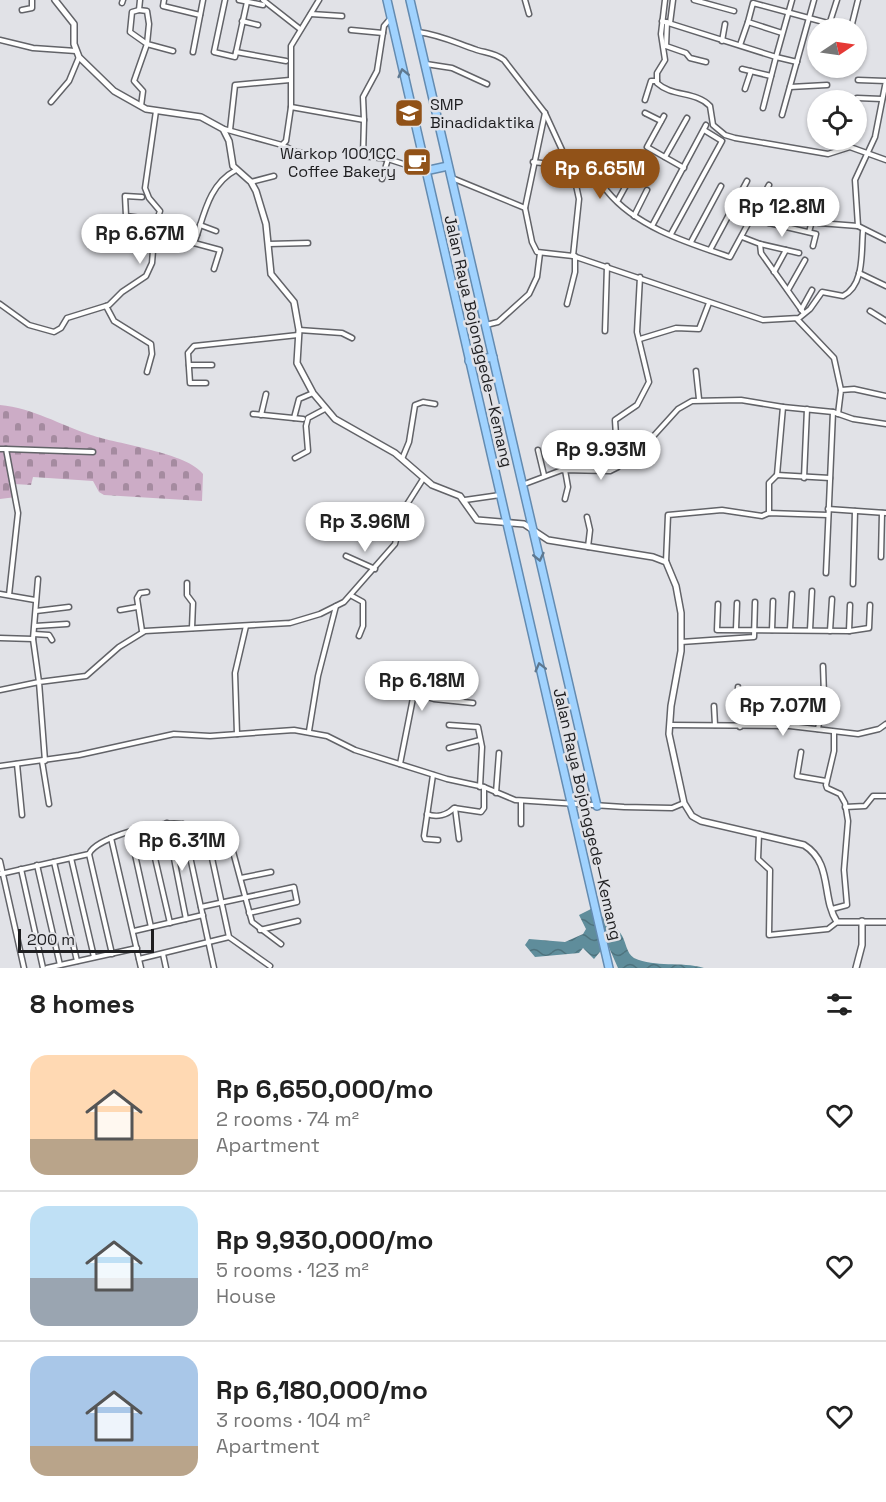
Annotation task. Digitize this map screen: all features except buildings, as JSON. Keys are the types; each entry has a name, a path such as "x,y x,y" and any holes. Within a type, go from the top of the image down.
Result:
{"highway":[{"name":"Jalan Raya Bojonggede—Kemang","path":"387,0 506,523 574,805 609,968"},
{"name":"Jalan Raya Bojonggede—Kemang","path":"410,0 597,806"},
{"path":"425,171 448,166"},
{"path":"469,361 493,357"}],"street":[{"path":"22,10 32,8 32,0"},
{"path":"51,102 67,84 77,54 74,24 55,0"},
{"path":"139,10 140,0"},
{"path":"164,0 162,6 200,15"},
{"path":"193,52 203,0"},
{"path":"225,0 214,52 235,57 247,2"},
{"path":"239,0 263,2 300,29"},
{"path":"282,144 286,141 291,106 290,49 319,0"},
{"path":"525,0 529,14"},
{"path":"665,0 662,21 665,60 657,73 659,86 703,99 710,106 712,122 725,135 823,153 849,147 886,160"},
{"path":"674,0 668,23 666,46 686,53 690,58 706,62"},
{"path":"694,0 734,11"},
{"path":"763,108 792,0"},
{"path":"740,45 754,2 809,18 814,0"},
{"path":"831,18 837,0"},
{"path":"854,18 858,0"},
{"path":"140,106 143,91 134,81 147,44 148,13 139,10 132,12 131,33 147,44 173,51"},
{"path":"310,14 342,16"},
{"path":"391,18 384,24 378,71 363,97 363,156 388,159 425,171"},
{"path":"242,21 258,25"},
{"path":"662,21 797,63"},
{"path":"748,22 782,33"},
{"path":"722,40 725,24"},
{"path":"782,115 807,26"},
{"path":"351,30 383,33"},
{"path":"417,32 452,39 479,51 497,54 545,112 574,176 579,199 574,272 567,304"},
{"path":"0,40 33,48 77,54 114,91 140,106 156,111 201,117 223,129 282,144 296,152 306,153"},
{"path":"236,51 286,61"},
{"path":"425,63 452,68 487,84"},
{"path":"742,69 771,76"},
{"path":"746,89 751,71"},
{"path":"230,130 235,85 290,80"},
{"path":"858,80 886,81 869,154 855,180 858,226"},
{"path":"645,100 651,81 657,81"},
{"path":"790,87 827,85"},
{"path":"867,98 882,99"},
{"path":"291,106 364,120"},
{"path":"0,304 29,325 54,332 61,328 67,318 87,309 106,306 139,282 150,270 156,239 156,220 160,210 149,198 146,185 156,111"},
{"path":"486,325 498,322 530,294 537,277 540,253 532,243 525,208 545,112"},
{"path":"645,113 661,122"},
{"path":"664,116 647,147 684,168"},
{"path":"665,157 687,118"},
{"path":"652,226 705,128 722,141 671,234"},
{"path":"223,129 236,170 251,182 263,214 269,244 271,274 292,298 299,333 297,363 313,393 335,419 402,460 423,479 465,500 477,520 524,524 548,540 652,557 666,562"},
{"path":"382,179 388,159"},
{"path":"574,176 593,166 614,160 602,184"},
{"path":"533,162 568,166"},
{"path":"593,166 607,192 634,216 652,226 730,257 769,185"},
{"path":"214,269 220,250 194,243 206,204 222,178 236,170"},
{"path":"251,182 273,176"},
{"path":"452,178 525,208"},
{"path":"618,200 628,180"},
{"path":"710,250 747,182"},
{"path":"691,242 721,186"},
{"path":"634,216 647,190"},
{"path":"142,197 125,196 126,216 156,220"},
{"path":"769,223 771,211"},
{"path":"789,228 791,216"},
{"path":"752,219 816,234 813,246"},
{"path":"809,232 812,221"},
{"path":"163,222 197,235"},
{"path":"819,223 858,226 863,231 886,240"},
{"path":"200,225 216,231"},
{"path":"540,253 574,256 607,266 758,320 797,319 810,309 822,292 846,295 852,290 859,273 863,231"},
{"path":"742,237 760,244 799,253"},
{"path":"269,244 308,243"},
{"path":"760,244 761,253 802,311 812,290"},
{"path":"774,272 786,250"},
{"path":"788,290 805,260"},
{"path":"605,331 607,266"},
{"path":"859,273 886,286"},
{"path":"522,485 544,475 565,470 614,470 618,467 616,418 638,404 649,382 637,332 640,277"},
{"path":"640,339 676,328 699,329 709,303"},
{"path":"106,306 112,320 151,344 152,354 147,372"},
{"path":"870,311 886,321"},
{"path":"797,319 834,358 841,390 838,414"},
{"path":"206,383 190,383 188,353 194,346 299,333 342,333 352,338"},
{"path":"189,365 212,365"},
{"path":"696,371 699,399"},
{"path":"841,390 854,389 886,396"},
{"path":"294,418 298,399 313,393"},
{"path":"261,415 266,394"},
{"path":"619,456 649,441 678,409 699,399 741,400 832,412 886,424"},
{"path":"402,460 410,436 415,405 423,402 435,404"},
{"path":"769,513 770,481 777,475 783,407"},
{"path":"295,458 308,451 306,426 308,418 325,409"},
{"path":"804,478 807,409"},
{"path":"826,573 832,412"},
{"path":"254,414 303,419"},
{"path":"0,449 93,452"},
{"path":"6,449 18,520 9,595"},
{"path":"538,450 544,475"},
{"path":"565,470 568,487 565,499"},
{"path":"777,475 830,478"},
{"path":"0,690 86,676 119,646 142,632 299,621 337,606 352,596 395,544 406,504 423,479"},
{"path":"465,500 500,495"},
{"path":"828,509 884,513 881,557"},
{"path":"828,515 769,513 762,516 722,510 668,515 666,562 673,576 680,604 681,642 669,725 672,757 684,803 692,816 700,821 798,843 812,851 826,876 832,909 837,922"},
{"path":"853,584 855,511"},
{"path":"587,517 590,530 588,547"},
{"path":"346,556 375,569"},
{"path":"39,579 35,600 34,637 49,804"},
{"path":"187,583 187,595 193,604 192,628"},
{"path":"810,630 813,591"},
{"path":"142,632 137,607 138,595 147,592"},
{"path":"0,594 35,600"},
{"path":"790,629 792,594"},
{"path":"352,596 363,602 363,630 359,636"},
{"path":"830,631 832,599"},
{"path":"772,630 773,601"},
{"path":"681,642 754,637 755,602"},
{"path":"736,629 737,603"},
{"path":"718,604 717,630 830,631 869,628 870,605"},
{"path":"849,631 850,605"},
{"path":"309,731 318,676 337,606"},
{"path":"36,611 69,607"},
{"path":"120,610 137,607"},
{"path":"35,626 67,624"},
{"path":"237,735 235,673 246,626"},
{"path":"0,638 50,635 52,640"},
{"path":"818,729 824,695 823,666"},
{"path":"387,687 434,699 473,703"},
{"path":"738,687 740,726"},
{"path":"400,764 414,693"},
{"path":"779,693 779,726"},
{"path":"714,706 715,725"},
{"path":"669,725 779,726 858,734 879,729 886,724"},
{"path":"427,814 437,816 449,813 455,808 483,811 480,740 477,726 449,725"},
{"path":"0,766 44,761 169,735 237,735 284,730 309,731 432,775 482,787 521,801 549,801 597,806 672,807 684,803"},
{"path":"832,909 847,904 844,870 848,821 843,797 827,789 826,781 834,751 834,732"},
{"path":"449,748 480,740"},
{"path":"801,752 797,776 826,781"},
{"path":"496,793 499,753"},
{"path":"17,764 22,815"},
{"path":"432,775 424,838 438,840"},
{"path":"845,807 865,806 871,797 886,796"},
{"path":"521,801 521,824"},
{"path":"455,808 459,838"},
{"path":"167,823 186,919"},
{"path":"1,874 89,854 96,845 130,832 167,823 183,824 232,848 252,922 281,944"},
{"path":"183,824 214,968"},
{"path":"148,828 170,923"},
{"path":"130,832 151,927"},
{"path":"207,834 229,937 270,966"},
{"path":"759,834 758,860 770,870 769,935 828,929 837,922 886,922"},
{"path":"111,838 141,968"},
{"path":"89,854 112,954"},
{"path":"71,858 94,957"},
{"path":"0,861 1,874 24,968"},
{"path":"54,862 77,961"},
{"path":"37,866 60,965"},
{"path":"21,869 45,968 60,965 71,966 77,961 137,948"},
{"path":"241,878 271,872"},
{"path":"201,907 291,885 297,902 249,913"},
{"path":"133,931 203,915"},
{"path":"260,930 298,921"},
{"path":"856,968 862,945 862,921"},
{"path":"139,959 229,937"},
{"path":"163,954 166,968"}],"green space":[{"path":"0,405 46,417 91,435 183,460 203,474 202,501 104,495 99,492 93,481 33,477 31,485 14,484 16,497 0,499"}],"water":[{"path":"591,909 597,909 604,947 594,959 583,948 579,953 535,957 525,945 529,939 565,942 583,934 586,929 579,915"},
{"path":"600,915 619,931 629,953 634,958 651,963 704,968 618,968 607,943"}],"place":[{"name":"SMP Binadidaktika","path":"409,113"},
{"name":"Warkop 1001CC Coffee Bakery","path":"417,162"}]}
